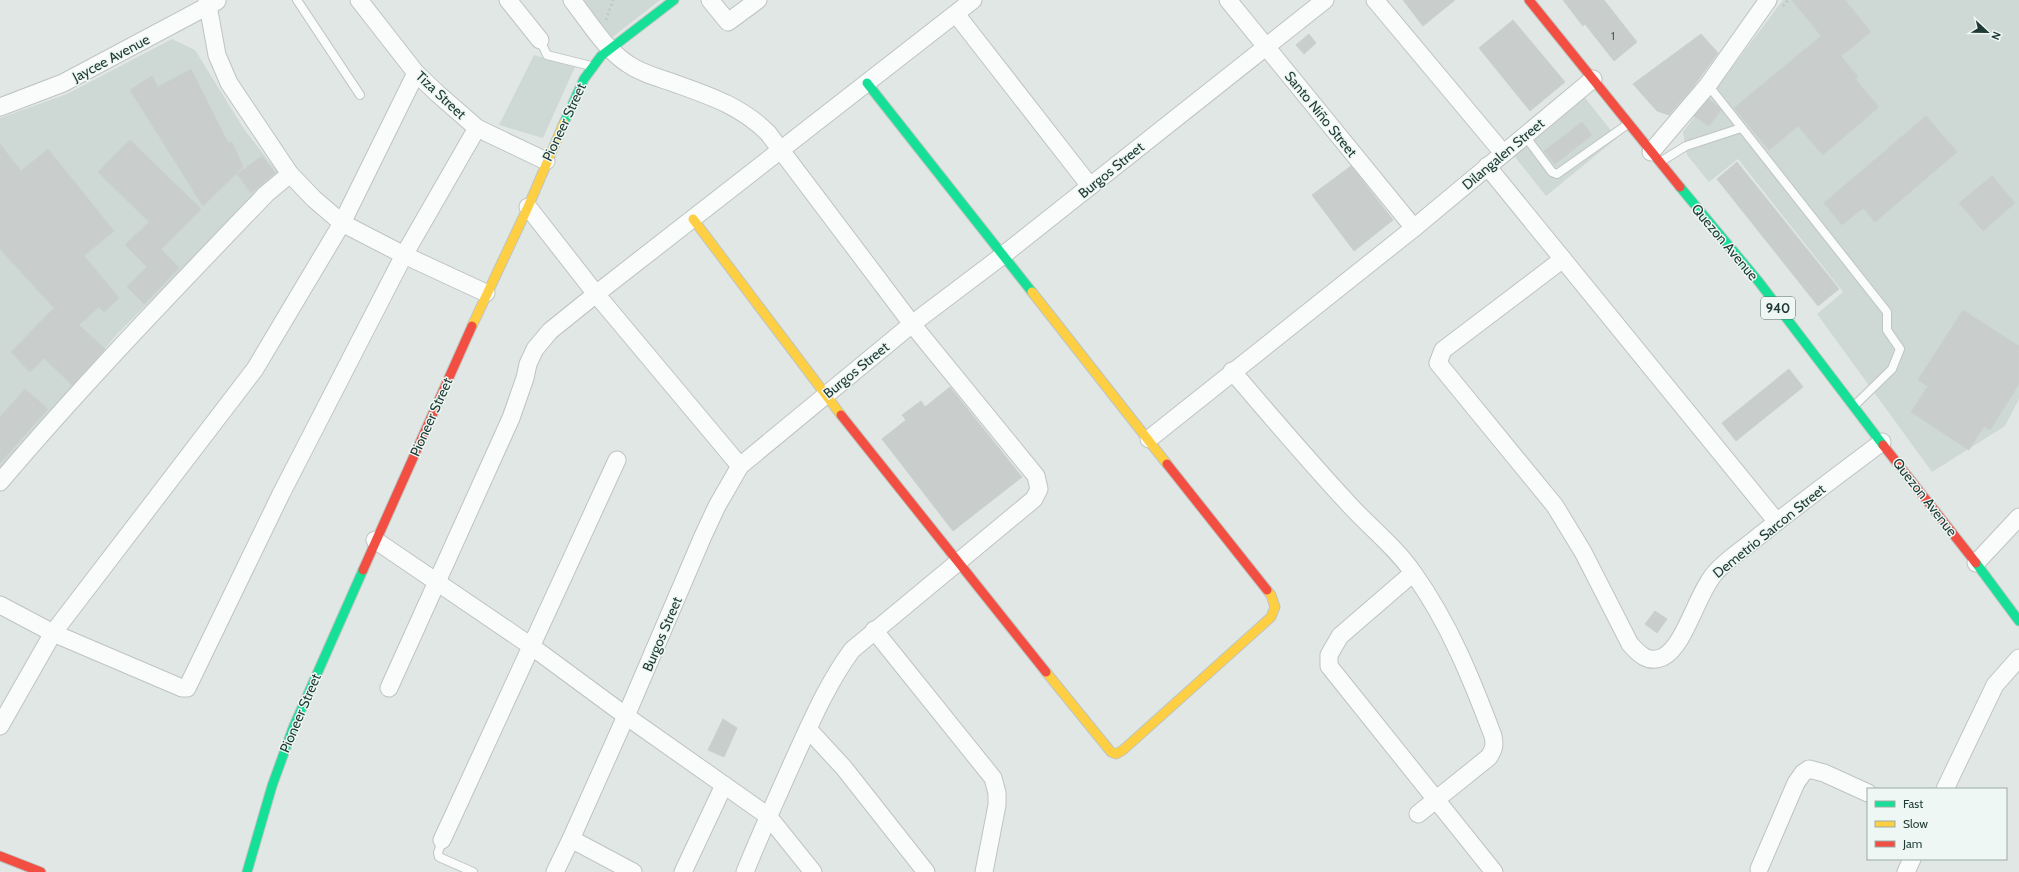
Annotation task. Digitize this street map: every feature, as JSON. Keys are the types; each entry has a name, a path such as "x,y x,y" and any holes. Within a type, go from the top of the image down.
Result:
{"main road":[{"name":"Pioneer Street","path":"247,872 272,786 293,728 375,540 486,293 528,208 546,161 584,79 592,66 610,50 674,0"},
{"name":"Quezon Avenue","path":"1529,0 1655,157 1759,282 2019,621"},
{"path":"693,219 825,396 1112,752 1116,754 1123,750 1271,616 1275,607 1271,595 867,83"},
{"path":"0,856 41,872"}],"street":[{"name":"Tiza Street","path":"359,0 416,73 477,128 546,161"},
{"path":"508,0 540,40"},
{"path":"572,0 610,50 630,65 642,71 721,100 740,110 756,122 782,150 912,324 1036,476 1039,489 1034,499 958,560 852,650 843,662 808,729 768,816 745,872"},
{"path":"710,0 728,22 758,0"},
{"path":"389,688 511,418 534,349 550,331 596,294 973,0"},
{"name":"Santo Niño Street","path":"1228,0 1414,228"},
{"name":"Burgos Street","path":"555,872 572,839 703,536 717,506 740,466 912,324 1002,256 1324,0"},
{"path":"1375,0 1503,153"},
{"path":"1655,157 1768,0"},
{"path":"211,2 217,54 229,83 290,174 314,199 342,223 404,255 486,293"},
{"name":"Jaycee Avenue","path":"0,107 63,83 211,2"},
{"path":"956,14 1090,186"},
{"path":"0,726 53,633 254,369 342,223 416,73"},
{"name":"Dilangalen Street","path":"1149,439 1232,371 1414,228 1593,79"},
{"path":"0,605 53,633 182,688 187,688 281,494 404,255 477,128"},
{"path":"1487,166 1777,522"},
{"path":"0,482 41,433 130,336 266,194 290,174"},
{"path":"528,208 596,294 740,466"},
{"name":"Demetrio Sarcon Street","path":"1563,259 1443,350 1438,363 1555,506 1583,552 1630,644 1648,660 1655,660 1664,657 1676,645 1712,576 1777,522 1882,442"},
{"path":"1232,371 1346,502 1398,554 1413,573 1437,608 1474,684 1495,745 1489,757 1418,814"},
{"path":"442,840 617,460"},
{"path":"1976,563 2019,517"},
{"path":"375,540 436,583 531,646 626,716 768,816 813,872"},
{"path":"1413,573 1340,636 1329,655 1329,666 1369,718 1494,872"},
{"path":"874,630 993,778 997,793 996,805 984,872"},
{"path":"1945,788 1995,685 2019,658"},
{"path":"808,729 844,768 926,872"},
{"path":"1759,869 1796,783 1803,772 1808,769 1824,773 1867,793"},
{"path":"683,872 724,785"},
{"path":"572,839 633,872"},
{"path":"1906,872 1912,860"}],"lane":[{"path":"297,0 360,96"},
{"path":"540,40 547,55 592,66"},
{"path":"1708,85 1887,312 1887,330 1900,349 1892,369 1853,406"},
{"path":"1525,136 1552,172 1557,174 1628,123"},
{"path":"1655,157 1741,128"},
{"path":"442,840 438,853 439,858 473,872"}],"shaded area":[{"path":"581,0 660,0 610,39"},
{"path":"1783,0 2019,0 2019,399 2005,426 1932,472 1817,314 1843,292 1738,159 1709,182 1687,155 1683,132"},
{"path":"172,39 195,50 244,129 279,174 118,333 0,477 0,118 67,94"},
{"path":"534,55 575,67 543,138 499,125"},
{"path":"1582,94 1617,138 1546,196 1511,152"}],"building":[{"path":"1403,0 1455,0 1423,26"},
{"path":"1563,0 1604,0 1637,42 1614,61 1585,24 1583,26"},
{"path":"1792,0 1845,0 1871,32 1841,56 1858,77 1855,79 1879,107 1823,155 1798,126 1769,150 1734,108 1821,36"},
{"path":"1513,20 1565,82 1530,111 1479,48"},
{"path":"1309,34 1316,43 1304,54 1296,45"},
{"path":"1701,34 1718,53 1693,87 1669,115 1657,111 1633,84"},
{"path":"191,69 228,143 232,142 243,167 203,206 130,90 152,76 158,87"},
{"path":"1709,99 1721,110 1709,126 1694,116"},
{"path":"1926,116 1957,152 1875,222 1863,208 1842,225 1824,203"},
{"path":"1582,122 1592,135 1555,164 1544,151"},
{"path":"130,140 201,209 161,249 179,268 144,304 127,287 147,267 125,245 149,222 98,172"},
{"path":"0,144 21,171 48,149 114,231 84,256 119,298 104,312 99,307 79,325 105,349 72,385 44,358 30,372 11,352 54,308 0,249"},
{"path":"262,156 275,173 251,193 237,174"},
{"path":"1737,162 1839,289 1818,306 1717,179"},
{"path":"1351,166 1393,220 1354,251 1312,195"},
{"path":"1992,176 2015,203 1983,231 1959,203"},
{"path":"1963,310 2019,346 2019,384 1990,430 1984,426 1969,450 1911,412 1928,386 1918,380"},
{"path":"1789,369 1803,387 1736,441 1722,423"},
{"path":"950,387 1022,477 953,531 882,439 906,420 902,415 921,401 925,407"},
{"path":"25,389 48,409 0,463 0,417"},
{"path":"1655,611 1667,619 1657,633 1645,624"},
{"path":"723,719 737,728 724,757 708,750"}],"traffic: fast":[{"path":"564,123 584,79 601,56 674,0"},
{"path":"867,83 1032,292"},
{"path":"1680,187 1759,282 1883,445"},
{"path":"1976,563 2019,621"},
{"path":"247,872 272,786 293,728 363,570"}],"traffic: slow":[{"path":"472,326 528,207 564,123"},
{"path":"693,219 841,415"},
{"path":"1032,292 1167,464"},
{"path":"1046,672 1111,752 1116,754 1123,750 1271,617 1275,607 1271,595 1267,590"}],"traffic: jam":[{"path":"1529,0 1680,187"},
{"path":"363,570 472,326"},
{"path":"841,415 1046,672"},
{"path":"1883,445 1976,563"},
{"path":"1167,464 1267,590"},
{"path":"0,856 41,872"}]}
